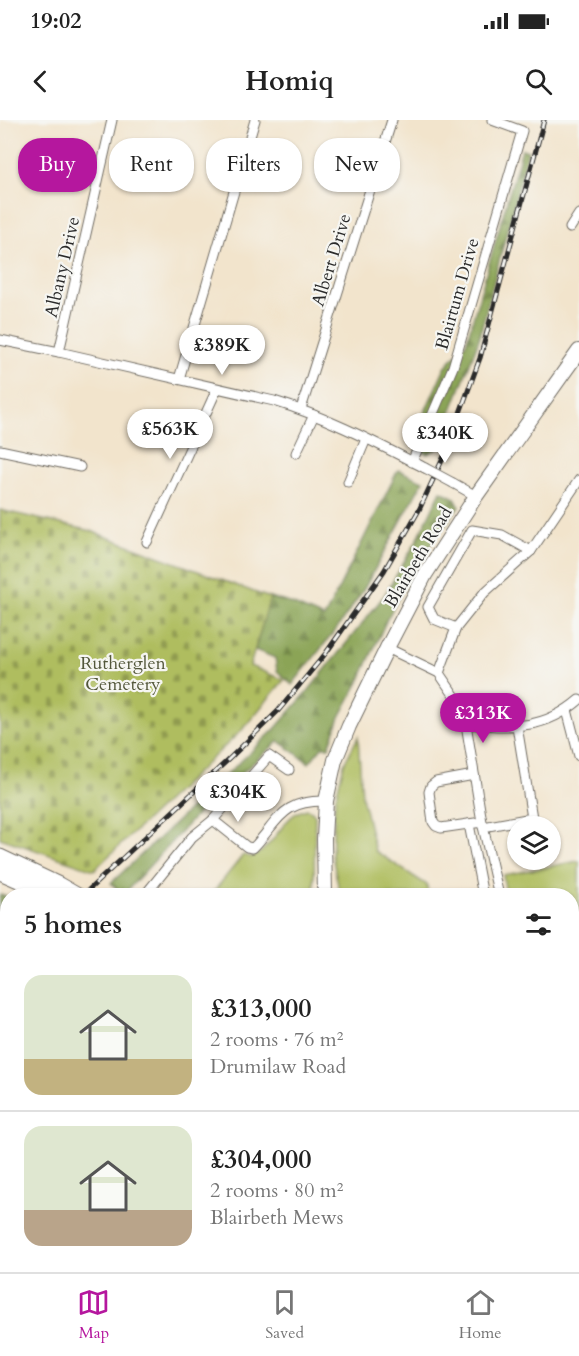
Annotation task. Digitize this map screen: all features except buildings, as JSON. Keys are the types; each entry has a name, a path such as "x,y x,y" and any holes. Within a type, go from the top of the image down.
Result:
{"main road":[{"name":"Blairbeth Road","path":"325,888 326,801 335,760 349,726 425,575 476,496 579,351"},
{"path":"0,857 64,888"},
{"path":"0,872 37,888"}],"street":[{"name":"Albany Drive","path":"59,352 112,120"},
{"path":"178,379 255,120"},
{"name":"Albert Drive","path":"301,409 392,120"},
{"name":"Blairtum Drive","path":"412,462 453,367 522,131 492,120"},
{"path":"570,228 579,214"},
{"path":"0,340 301,409 425,468 476,496"},
{"path":"147,542 217,389"},
{"path":"296,453 314,415"},
{"path":"348,482 366,439"},
{"path":"0,450 80,468"},
{"path":"439,673 456,628 484,593 531,551 579,480"},
{"path":"456,628 434,619 428,608 472,530 502,535 531,551"},
{"path":"387,648 439,673 454,695 466,724 483,825 497,888"},
{"path":"466,724 517,726 546,721 567,710 579,700"},
{"path":"567,710 579,756"},
{"path":"474,775 436,782 431,786 429,792 433,822 436,826 441,828 469,824 483,825 532,818 517,726"},
{"path":"152,888 192,837 213,820 269,756 288,770"},
{"path":"213,820 247,847 253,849 281,814 298,804 312,800 326,801"},
{"path":"469,824 481,888"}],"green space":[{"path":"522,149 528,151 478,342 437,449 427,454 411,443 445,367 466,343"},
{"path":"398,470 423,481 364,589 338,627 292,685 277,671 275,658 255,650 269,598 287,602 324,618"},
{"path":"441,491 455,498 459,506 419,561 387,619 359,682 340,717 329,747 322,747 309,763 279,741 210,800 129,888 116,888 111,883 274,730 309,690 384,596 416,542"},
{"name":"Rutherglen Cemetery","path":"0,510 91,531 270,598 250,666 284,680 242,730 94,870 0,838"},
{"path":"358,737 362,796 375,851 427,885 427,888 339,888 332,855 335,800 344,764"},
{"path":"307,809 315,815 314,888 217,888 243,855 252,857 260,852 288,820"},
{"path":"579,861 579,888 505,888 503,875 530,870 561,870 561,864"}],"railway":[{"path":"91,888 278,711 326,653 384,571 419,510 445,454 480,358 544,120"}]}
